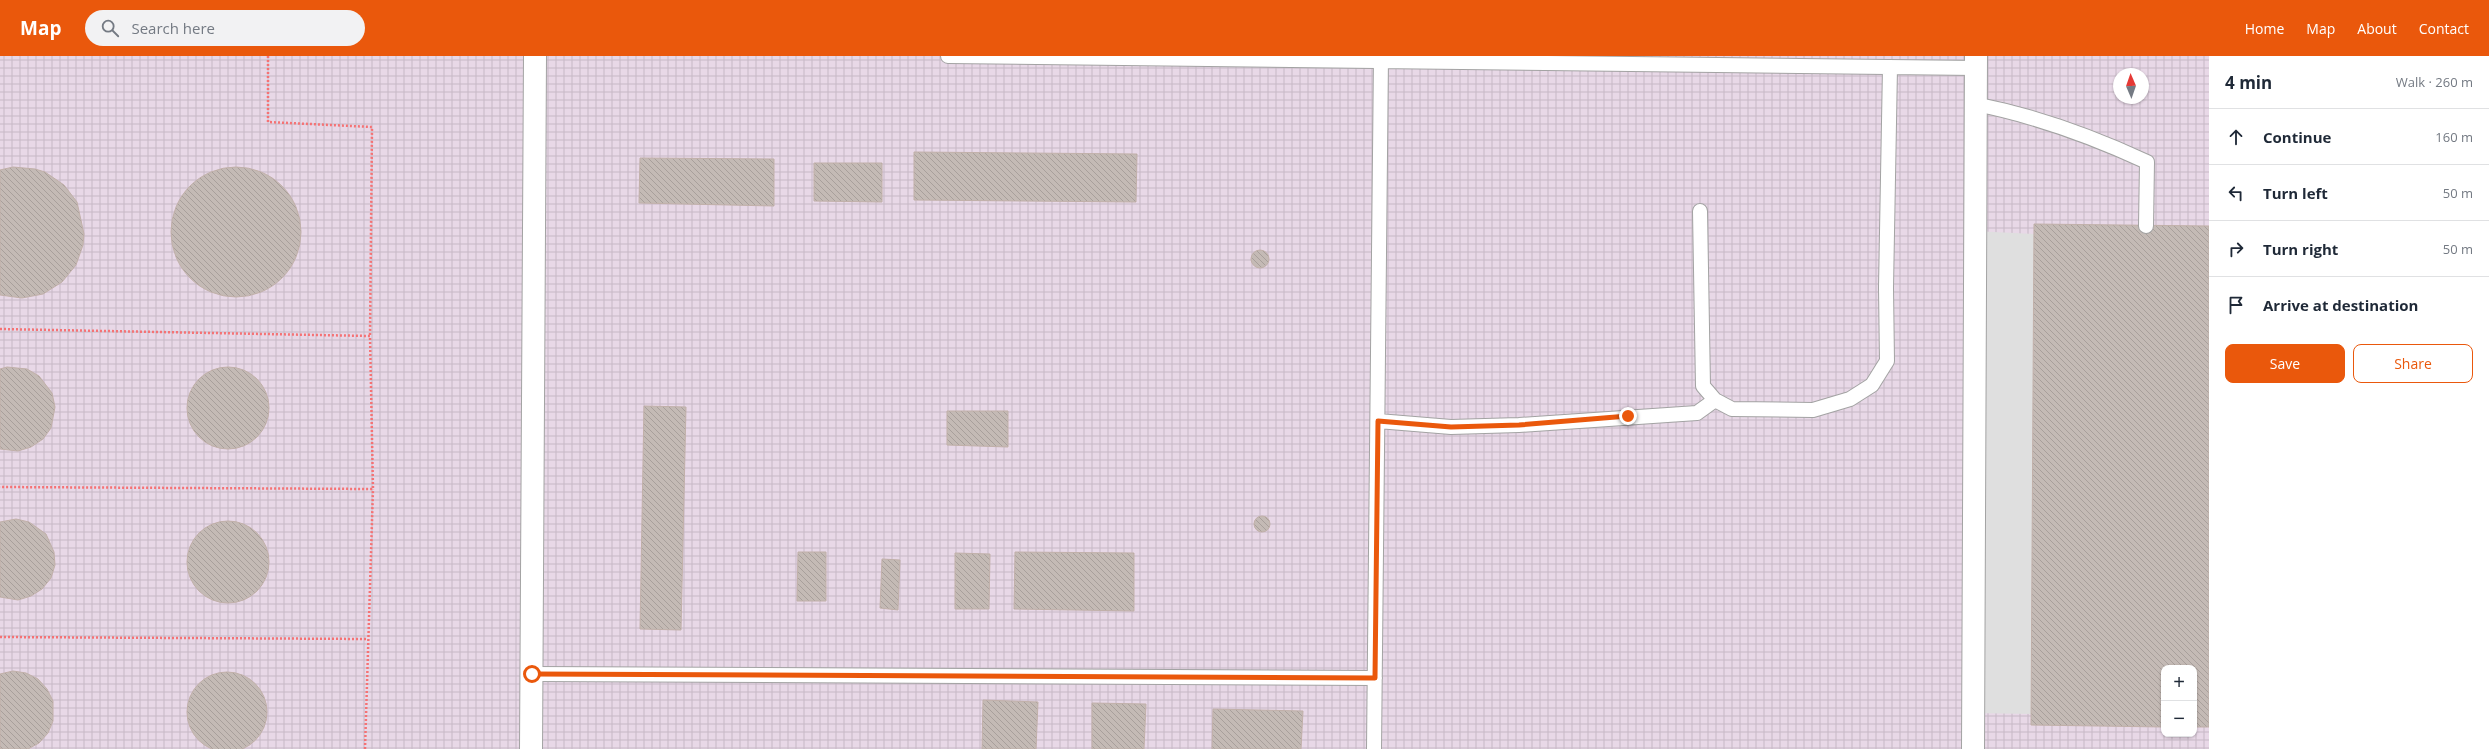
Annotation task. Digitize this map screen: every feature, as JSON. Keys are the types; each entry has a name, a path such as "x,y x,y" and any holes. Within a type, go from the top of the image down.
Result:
{"street":[{"path":"531,749 535,56"},
{"path":"1973,749 1976,62"}],"lane":[{"path":"948,56 1381,58 1890,67 1976,62"},
{"path":"1374,749 1381,58"},
{"path":"1700,211 1704,386 1715,400 1732,409 1813,410 1850,399 1872,385 1887,361 1886,288 1890,67"},
{"path":"1975,104 2021,114 2101,141 2147,162 2146,226"},
{"path":"1378,421 1451,427 1519,425 1628,416 1697,413 1715,400"},
{"path":"532,674 1375,678"}],"path":[{"path":"268,56 268,122 372,127 370,336 373,489 365,749"},
{"path":"0,330 370,336"},
{"path":"0,487 373,489"},
{"path":"0,637 368,639"}],"shaded area":[{"path":"0,56 2209,56 2209,749 0,749"},
{"path":"1974,231 2034,234 2031,714 1973,713"}],"building":[{"path":"914,152 1137,154 1136,202 914,200"},
{"path":"640,158 774,159 774,206 639,203"},
{"path":"814,163 882,163 882,202 814,201"},
{"path":"13,167 35,169 45,172 64,185 77,202 84,234 83,245 76,265 62,282 43,294 22,298 0,295 0,170"},
{"path":"242,167 261,172 282,186 296,207 300,219 300,245 296,257 282,278 261,292 249,296 230,297 211,292 190,278 176,257 172,245 171,226 176,207 190,186 211,172 223,168"},
{"path":"2034,224 2209,226 2209,727 2197,727 2197,665 2161,665 2161,727 2031,725"},
{"path":"1260,250 1266,253 1269,259 1266,265 1260,268 1254,265 1251,259 1254,253"},
{"path":"7,367 27,369 39,376 52,393 55,407 51,428 43,439 31,447 18,451 0,449 0,369"},
{"path":"228,367 244,370 257,379 266,392 269,408 266,424 257,437 244,446 228,449 212,446 199,437 190,424 187,408 190,392 199,379 212,370"},
{"path":"644,406 686,407 681,630 640,629"},
{"path":"947,411 1008,411 1008,447 947,445"},
{"path":"1259,516 1265,516 1270,521 1268,530 1265,532 1259,532 1254,527 1254,521"},
{"path":"16,519 29,522 46,534 54,552 55,565 51,578 42,589 31,596 18,600 0,597 0,522"},
{"path":"228,521 244,524 257,533 266,546 269,562 266,578 257,591 244,600 228,603 212,600 199,591 190,578 187,562 190,546 199,533 212,524"},
{"path":"798,552 826,552 826,601 797,601"},
{"path":"1015,552 1134,553 1134,611 1014,609"},
{"path":"955,553 990,554 989,609 955,609"},
{"path":"882,559 900,560 898,610 880,608"},
{"path":"13,671 26,673 38,679 47,689 53,701 53,721 48,733 39,743 28,749 0,749 0,674"},
{"path":"219,673 235,673 249,679 260,690 266,704 266,720 260,734 249,745 238,750 216,750 205,745 194,734 188,720 188,704 194,690 205,679"},
{"path":"983,700 1038,702 1036,749 982,749"},
{"path":"1092,703 1146,704 1144,749 1092,749"},
{"path":"1213,709 1303,711 1301,749 1212,749"}],"route":[{"path":"532,674 1375,678 1378,421 1451,427 1519,425 1628,416"}]}
